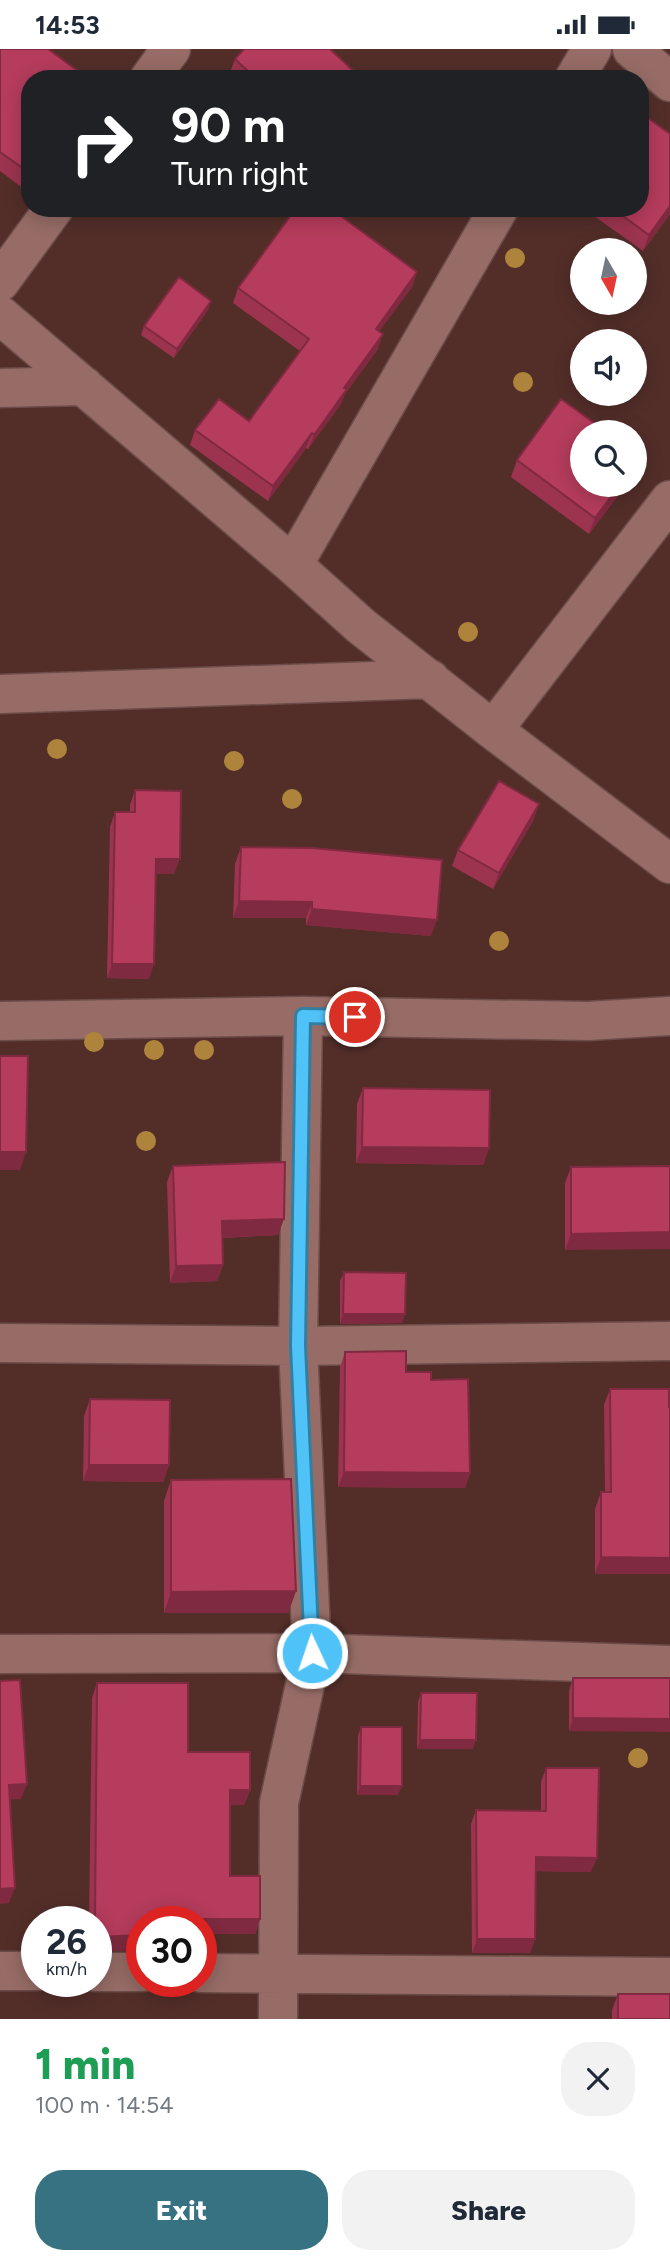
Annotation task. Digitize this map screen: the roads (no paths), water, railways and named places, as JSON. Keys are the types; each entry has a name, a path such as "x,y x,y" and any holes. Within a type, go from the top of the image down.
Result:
{"street":[{"path":"156,70 171,49"},
{"path":"579,70 592,49"},
{"path":"632,49 670,82"},
{"path":"0,282 47,217"},
{"path":"293,565 494,217"},
{"path":"0,316 361,626 670,864"},
{"path":"0,389 84,386"},
{"path":"493,730 670,501"},
{"path":"0,694 430,679"},
{"path":"0,1021 303,1016 587,1021 670,1016"},
{"path":"278,2019 279,1803 312,1653 298,1346 303,1016"},
{"path":"0,1343 298,1346 670,1341"},
{"path":"0,1654 312,1653 670,1665"},
{"path":"0,1971 21,1971"},
{"path":"217,1973 670,1977"}]}
